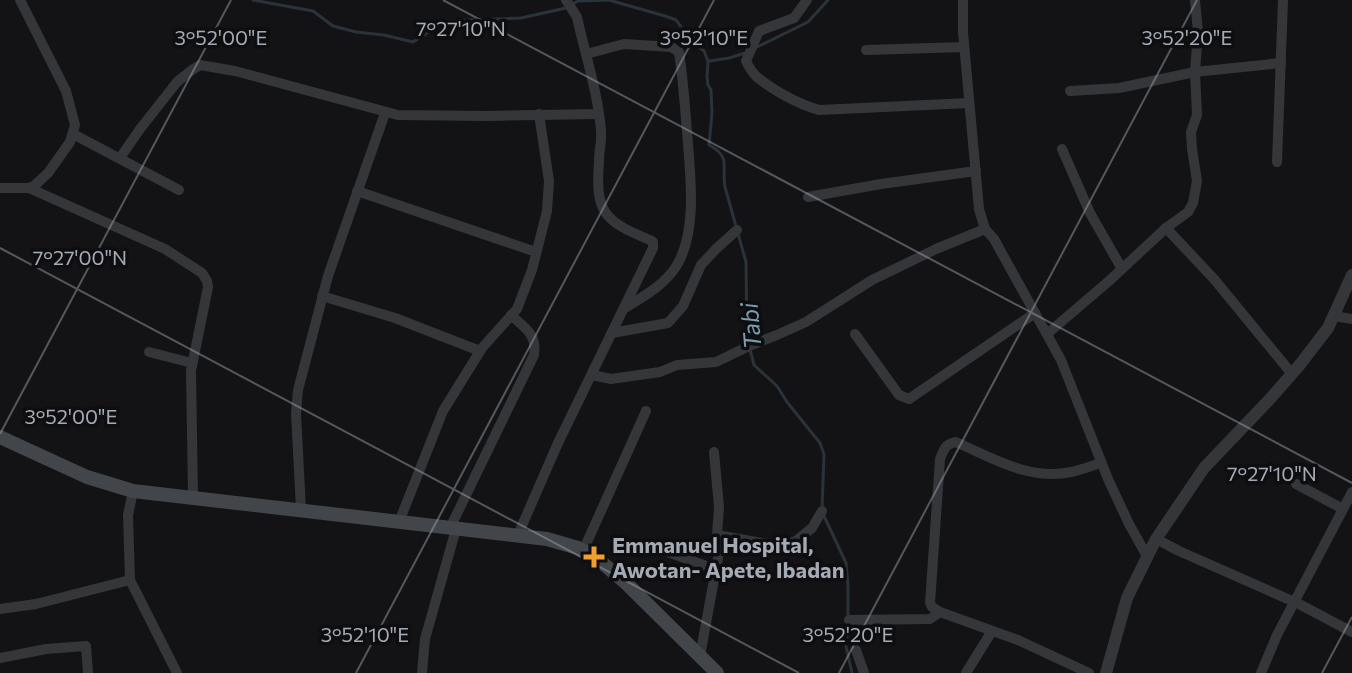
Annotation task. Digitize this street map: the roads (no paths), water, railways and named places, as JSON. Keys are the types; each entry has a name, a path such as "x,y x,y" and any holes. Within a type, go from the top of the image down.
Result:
{"main road":[{"path":"0,437 87,477 133,491 547,539 583,551 600,561 717,673"}],"street":[{"path":"20,0 66,91 75,125 70,142 48,173 29,188"},
{"path":"517,537 558,443 654,244 620,228 603,209 599,195 598,163 601,130 577,17 566,0"},
{"path":"807,0 794,18 759,31 746,61 755,76 808,107 819,110 969,103"},
{"path":"963,0 964,47 979,209 985,229 994,239 1061,360 1101,463 1147,556"},
{"path":"1047,334 1188,212 1196,195 1191,132 1197,115 1195,72 1198,32 1195,0"},
{"path":"1277,162 1283,0"},
{"path":"586,54 624,44 671,47 679,52 683,77 690,189 687,240 678,263 665,281 624,310"},
{"path":"866,50 964,47"},
{"path":"1070,91 1131,86 1195,72 1281,63"},
{"path":"120,158 177,82 200,65 235,71 385,113 413,116 598,114"},
{"path":"301,510 296,413 298,390 322,296 385,113"},
{"path":"399,522 443,411 480,351 520,302 547,211 549,181 539,114"},
{"path":"73,134 179,190"},
{"path":"1062,149 1090,213 1122,269"},
{"path":"808,197 976,171"},
{"path":"0,188 29,188 165,249 202,273 207,281 190,386 193,497"},
{"path":"357,191 536,252"},
{"path":"1166,228 1214,279 1292,374"},
{"path":"592,375 611,379 660,372 677,365 716,362 806,322 872,280 985,229"},
{"path":"612,333 668,323 683,306 701,265 737,230"},
{"path":"1106,673 1127,598 1156,539 1204,468 1292,374 1328,328 1352,275"},
{"path":"322,296 395,318 480,351"},
{"path":"855,334 899,395 909,399 1035,313"},
{"path":"422,673 425,639 453,528 534,355 534,337 511,315"},
{"path":"1334,316 1352,319"},
{"path":"149,352 192,363"},
{"path":"583,551 646,411"},
{"path":"1089,673 1018,640 932,607 932,561 940,459 949,443 956,442 1012,467 1031,472 1054,475 1101,463"},
{"path":"700,656 720,547 714,452"},
{"path":"1296,484 1343,509"},
{"path":"133,491 128,515 130,580 177,673"},
{"path":"1261,673 1294,602 1352,492"},
{"path":"717,535 780,546 796,541 812,528 822,511"},
{"path":"1156,539 1352,632"},
{"path":"668,552 717,570"},
{"path":"0,609 36,604 130,580"},
{"path":"849,620 930,619 940,612"},
{"path":"966,673 992,631"},
{"path":"0,658 46,649 86,646 88,673"},
{"path":"856,650 864,673"}],"waterway":[{"name":"Tabi","path":"253,0 313,11 333,26 413,42 446,21 521,18 566,8 578,1 609,0 676,20 693,43 704,51 708,61 712,113 709,145 723,158 725,187 746,262 747,338 754,365 777,386 820,443 824,454 822,509"},
{"path":"755,48 808,22 828,0"},
{"path":"710,61 745,53"},
{"name":"Tabi","path":"824,516 846,563 848,616"},
{"name":"Tabi","path":"849,623 850,631 845,642 852,673"}],"place":[{"name":"Emmanuel Hospital, Awotan- Apete, Ibadan","path":"594,557"}]}
